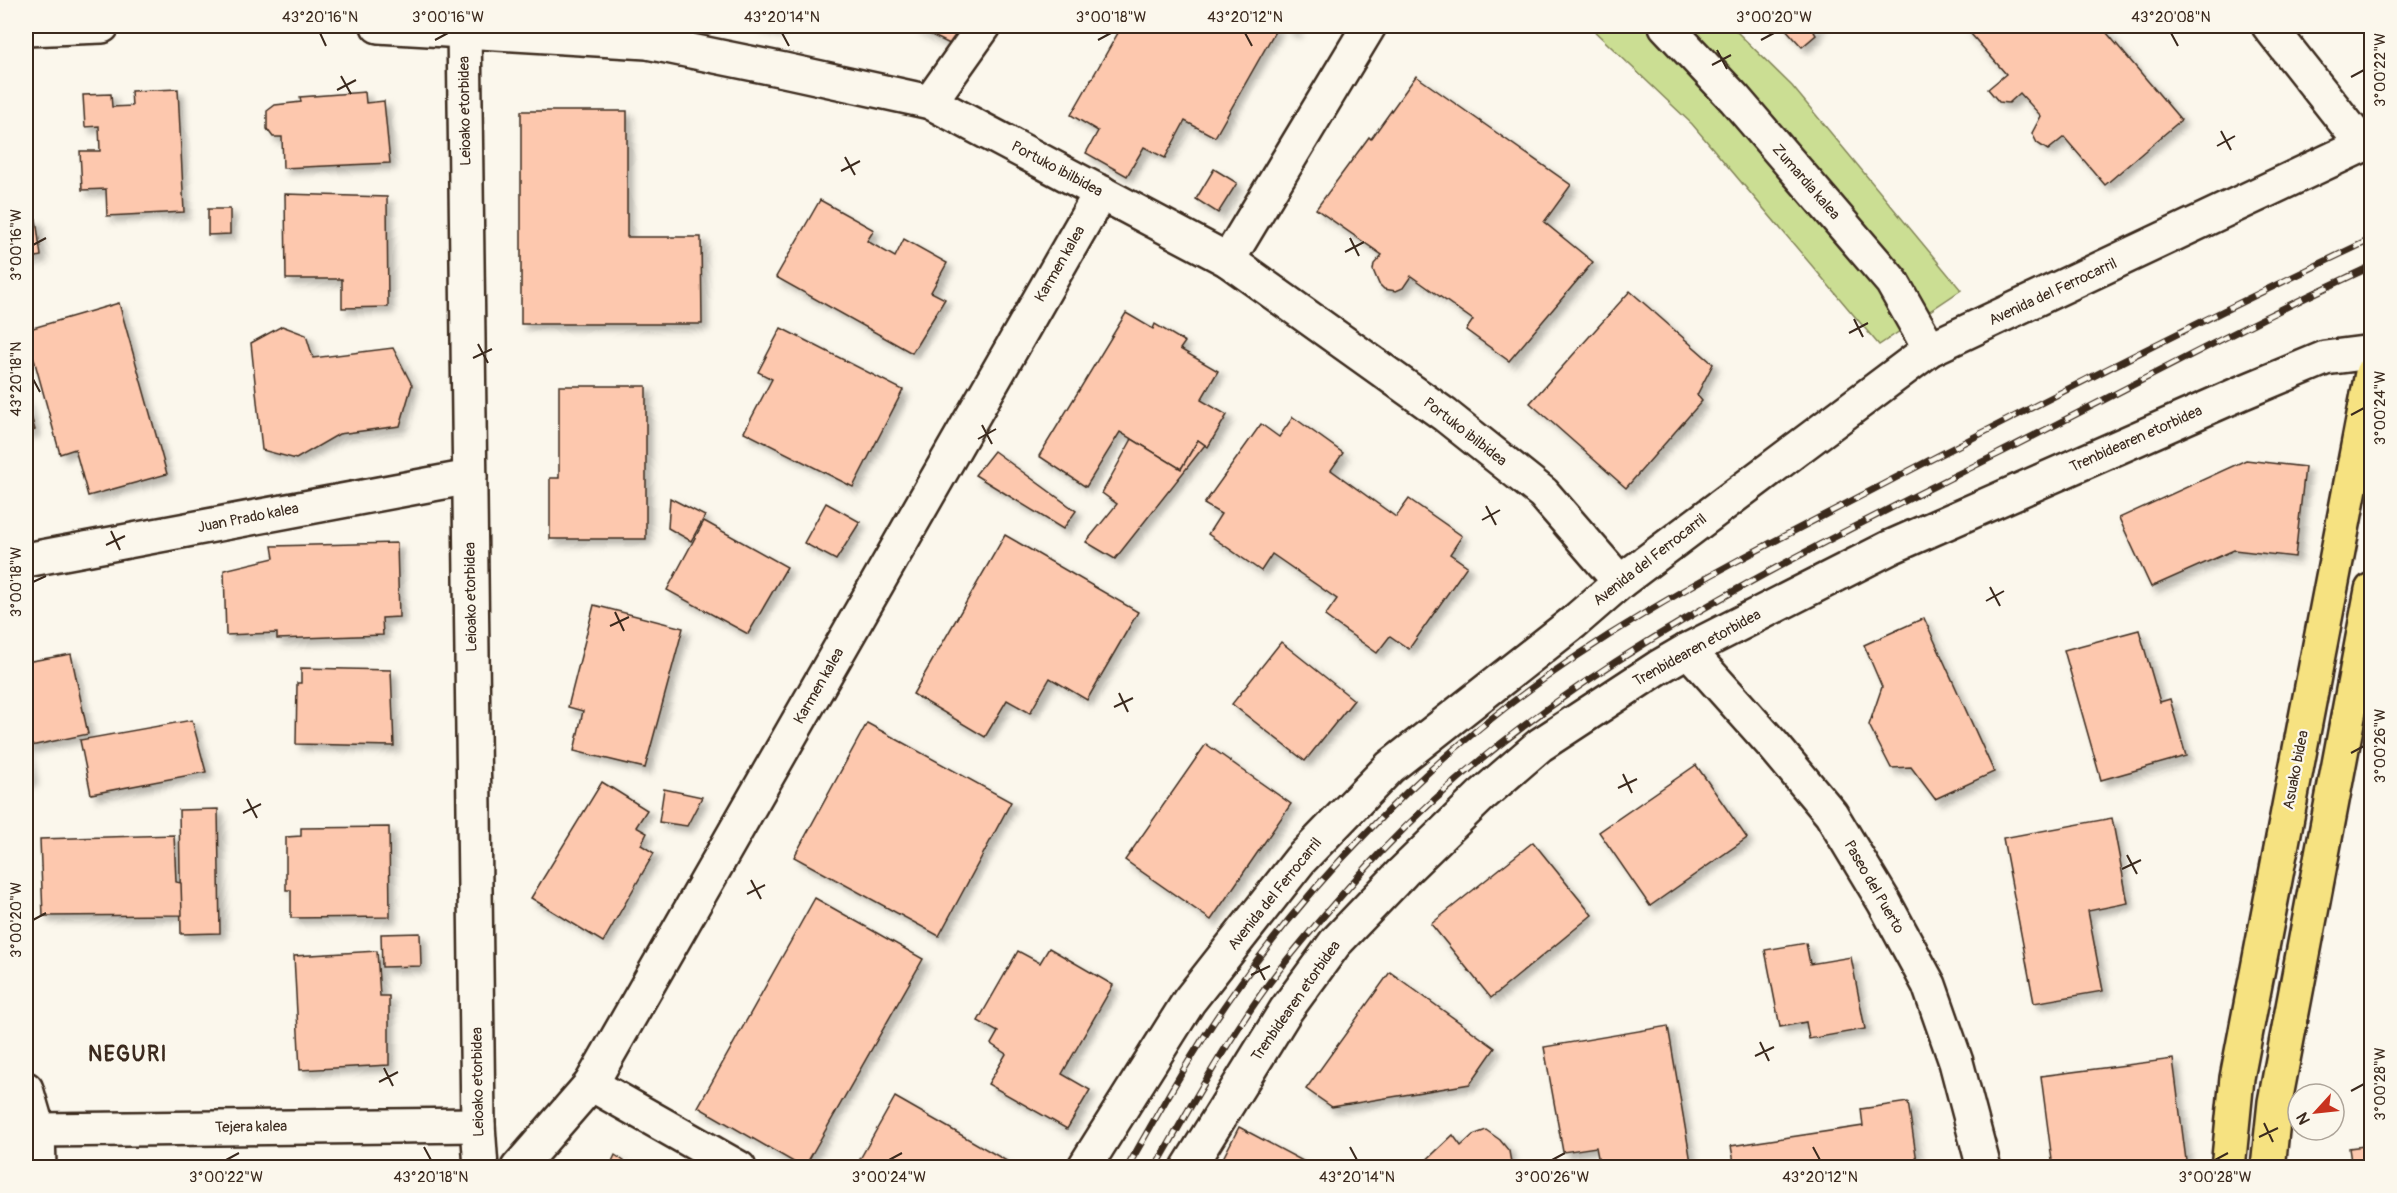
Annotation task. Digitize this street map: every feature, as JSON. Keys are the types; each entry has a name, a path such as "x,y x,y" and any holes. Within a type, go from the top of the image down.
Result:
{"main road":[{"name":"Asuako bidea","path":"2228,1167 2237,1078 2372,373"},
{"path":"2268,1167 2275,1102 2372,590"}],"street":[{"path":"26,29 102,26"},
{"name":"Portuko ibilbidea","path":"378,26 464,28 647,42 930,102 1228,260 1444,415 1543,493 1620,582"},
{"path":"930,102 984,26"},
{"path":"1228,260 1369,26"},
{"name":"Zumardia kalea","path":"1666,26 1735,99 1892,282 1930,349"},
{"path":"2269,26 2367,144"},
{"name":"Leioako etorbidea","path":"464,28 478,1125 481,1167"},
{"name":"Avenida del Ferrocarril","path":"1084,1167 1189,1001 1300,860 1390,767 1574,622 1620,582 1930,349 2367,144"},
{"name":"Karmen kalea","path":"518,1167 591,1084 1101,192"},
{"name":"Trenbidearen etorbidea","path":"1188,1167 1286,1010 1335,943 1481,796 1540,745 1688,650 1891,547 2325,358 2372,352"},
{"name":"Juan Prado kalea","path":"26,560 470,477"},
{"name":"Paseo del Puerto","path":"1688,650 1831,814 1884,902 1929,986 1956,1062 1984,1167"},
{"path":"591,1084 739,1167"},
{"path":"26,1089 39,1167"},
{"name":"Tejera kalea","path":"32,1127 478,1125"}],"green space":[{"path":"1589,26 1731,26 1792,86 1961,290 1879,345 1692,124"}],"building":[{"path":"659,26 691,26 688,41 657,35"},
{"path":"753,26 778,26 777,31"},
{"path":"913,26 969,26 958,48"},
{"path":"1122,26 1278,26 1215,137 1185,121 1165,158 1144,147 1127,176 1086,153 1098,131 1071,115"},
{"path":"1283,26 1297,26 1294,32"},
{"path":"1783,26 1821,26 1814,32 1816,35 1802,47"},
{"path":"1964,26 2101,26 2181,120 2105,185 2064,137 2048,150 2037,143 2032,133 2041,116 2020,93 2009,103 1999,102 1988,89 2006,74"},
{"path":"1416,76 1571,185 1544,222 1593,262 1509,361 1466,330 1473,320 1411,276 1403,288 1396,291 1384,289 1379,284 1373,270 1374,264 1382,255 1316,209 1369,137 1371,139"},
{"path":"178,89 184,212 107,216 106,189 82,190 80,151 100,151 99,126 85,127 83,95 111,94 112,107 132,106 131,91"},
{"path":"365,92 366,103 384,101 390,163 283,168 282,137 273,137 267,129 267,111 275,105 301,102 300,97"},
{"path":"521,111 627,111 627,237 701,237 702,324 521,324"},
{"path":"1214,169 1237,183 1218,213 1196,199"},
{"path":"285,194 387,197 388,307 342,308 342,279 286,279"},
{"path":"820,200 874,230 867,241 895,257 904,239 947,263 931,292 945,299 912,353 776,277"},
{"path":"208,209 230,209 230,234 208,235"},
{"path":"36,219 41,256 26,259 26,221"},
{"path":"1630,291 1713,364 1697,395 1702,401 1626,488 1530,403"},
{"path":"119,303 167,474 88,496 75,449 60,454 26,330"},
{"path":"1126,313 1153,329 1155,324 1185,342 1180,349 1218,371 1201,400 1227,415 1208,447 1198,440 1181,469 1120,432 1086,487 1039,456"},
{"path":"282,326 306,335 313,358 393,348 412,385 400,426 339,434 296,459 262,450 251,343"},
{"path":"781,328 903,390 853,487 744,432 772,379 758,372"},
{"path":"559,386 646,386 646,539 550,539 550,478 559,478"},
{"path":"26,398 35,430 26,433"},
{"path":"1293,417 1343,453 1331,470 1396,517 1409,499 1462,536 1450,554 1467,566 1409,649 1390,636 1377,653 1325,616 1337,599 1272,554 1261,571 1208,534 1221,514 1204,504 1261,424 1279,437"},
{"path":"1132,439 1181,469 1198,440 1205,445 1115,559 1086,542 1117,504 1102,493"},
{"path":"994,451 1076,511 1063,529 975,475"},
{"path":"2246,460 2305,467 2295,557 2234,550 2151,587 2119,518"},
{"path":"670,498 705,516 691,541 668,528"},
{"path":"826,503 860,522 836,560 804,543"},
{"path":"704,521 787,567 748,634 667,590"},
{"path":"1005,535 1138,612 1087,700 1050,678 1030,713 1007,700 985,737 913,694"},
{"path":"397,543 399,617 382,618 383,635 277,639 277,633 226,635 224,570 274,558 272,546"},
{"path":"594,605 683,628 645,768 574,751 583,711 568,707"},
{"path":"1924,618 1994,772 1935,799 1911,767 1891,768 1869,725 1882,687 1864,645"},
{"path":"2139,630 2160,702 2170,699 2186,756 2101,780 2064,650"},
{"path":"1281,642 1354,700 1305,761 1232,704"},
{"path":"71,654 88,734 26,747 26,662"},
{"path":"301,668 391,670 394,746 296,744 297,683 301,683"},
{"path":"192,720 206,772 91,794 80,740"},
{"path":"867,723 1011,802 939,936 794,857"},
{"path":"1206,744 1291,804 1211,920 1125,860"},
{"path":"26,749 32,780 26,781"},
{"path":"1696,765 1747,838 1650,906 1599,832"},
{"path":"602,782 647,810 636,827 647,833 641,845 654,853 603,942 531,898"},
{"path":"664,789 702,797 687,826 659,822"},
{"path":"218,809 220,933 181,934 179,810"},
{"path":"2112,818 2128,903 2088,911 2103,991 2034,1003 2003,838"},
{"path":"389,827 390,917 291,918 291,890 286,890 286,837 301,836 301,828"},
{"path":"174,835 176,882 181,883 182,915 43,916 40,839"},
{"path":"1533,842 1592,915 1491,998 1431,924"},
{"path":"815,898 923,959 804,1168 698,1107"},
{"path":"420,933 421,966 382,967 381,934"},
{"path":"1806,943 1810,964 1851,957 1865,1029 1809,1039 1806,1022 1780,1027 1765,950"},
{"path":"1049,948 1113,985 1062,1074 1090,1090 1067,1129 988,1084 1006,1054 991,1044 998,1032 978,1021 1018,951 1040,963"},
{"path":"377,951 380,996 389,996 389,1065 300,1070 294,956"},
{"path":"1390,972 1495,1048 1470,1084 1332,1107 1306,1089"},
{"path":"1668,1026 1692,1168 1600,1168 1596,1147 1563,1152 1544,1047"},
{"path":"2372,1045 2372,1070 2367,1069"},
{"path":"2173,1059 2187,1168 2053,1168 2041,1076"},
{"path":"895,1097 1019,1168 855,1168"},
{"path":"1908,1102 1918,1168 1735,1168 1731,1146 1863,1126 1861,1109"},
{"path":"1239,1127 1316,1168 1218,1168"},
{"path":"1486,1130 1500,1140 1509,1151 1512,1168 1418,1168 1453,1135 1461,1146 1473,1135"},
{"path":"2372,1145 2372,1168 2352,1168 2349,1148"},
{"path":"615,1155 634,1168 609,1168"}],"railway":[{"path":"1127,1168 1220,1012 1267,948 1318,885 1403,796 1467,738 1500,712 1606,637 1738,560 2077,385 2372,239"},
{"path":"1155,1168 1245,1017 1303,940 1380,853 1446,789 1516,732 1590,679 1667,630 1747,584 2227,336 2372,266"}],"district":[{"name":"NEGURI","path":"128,1054"}]}
